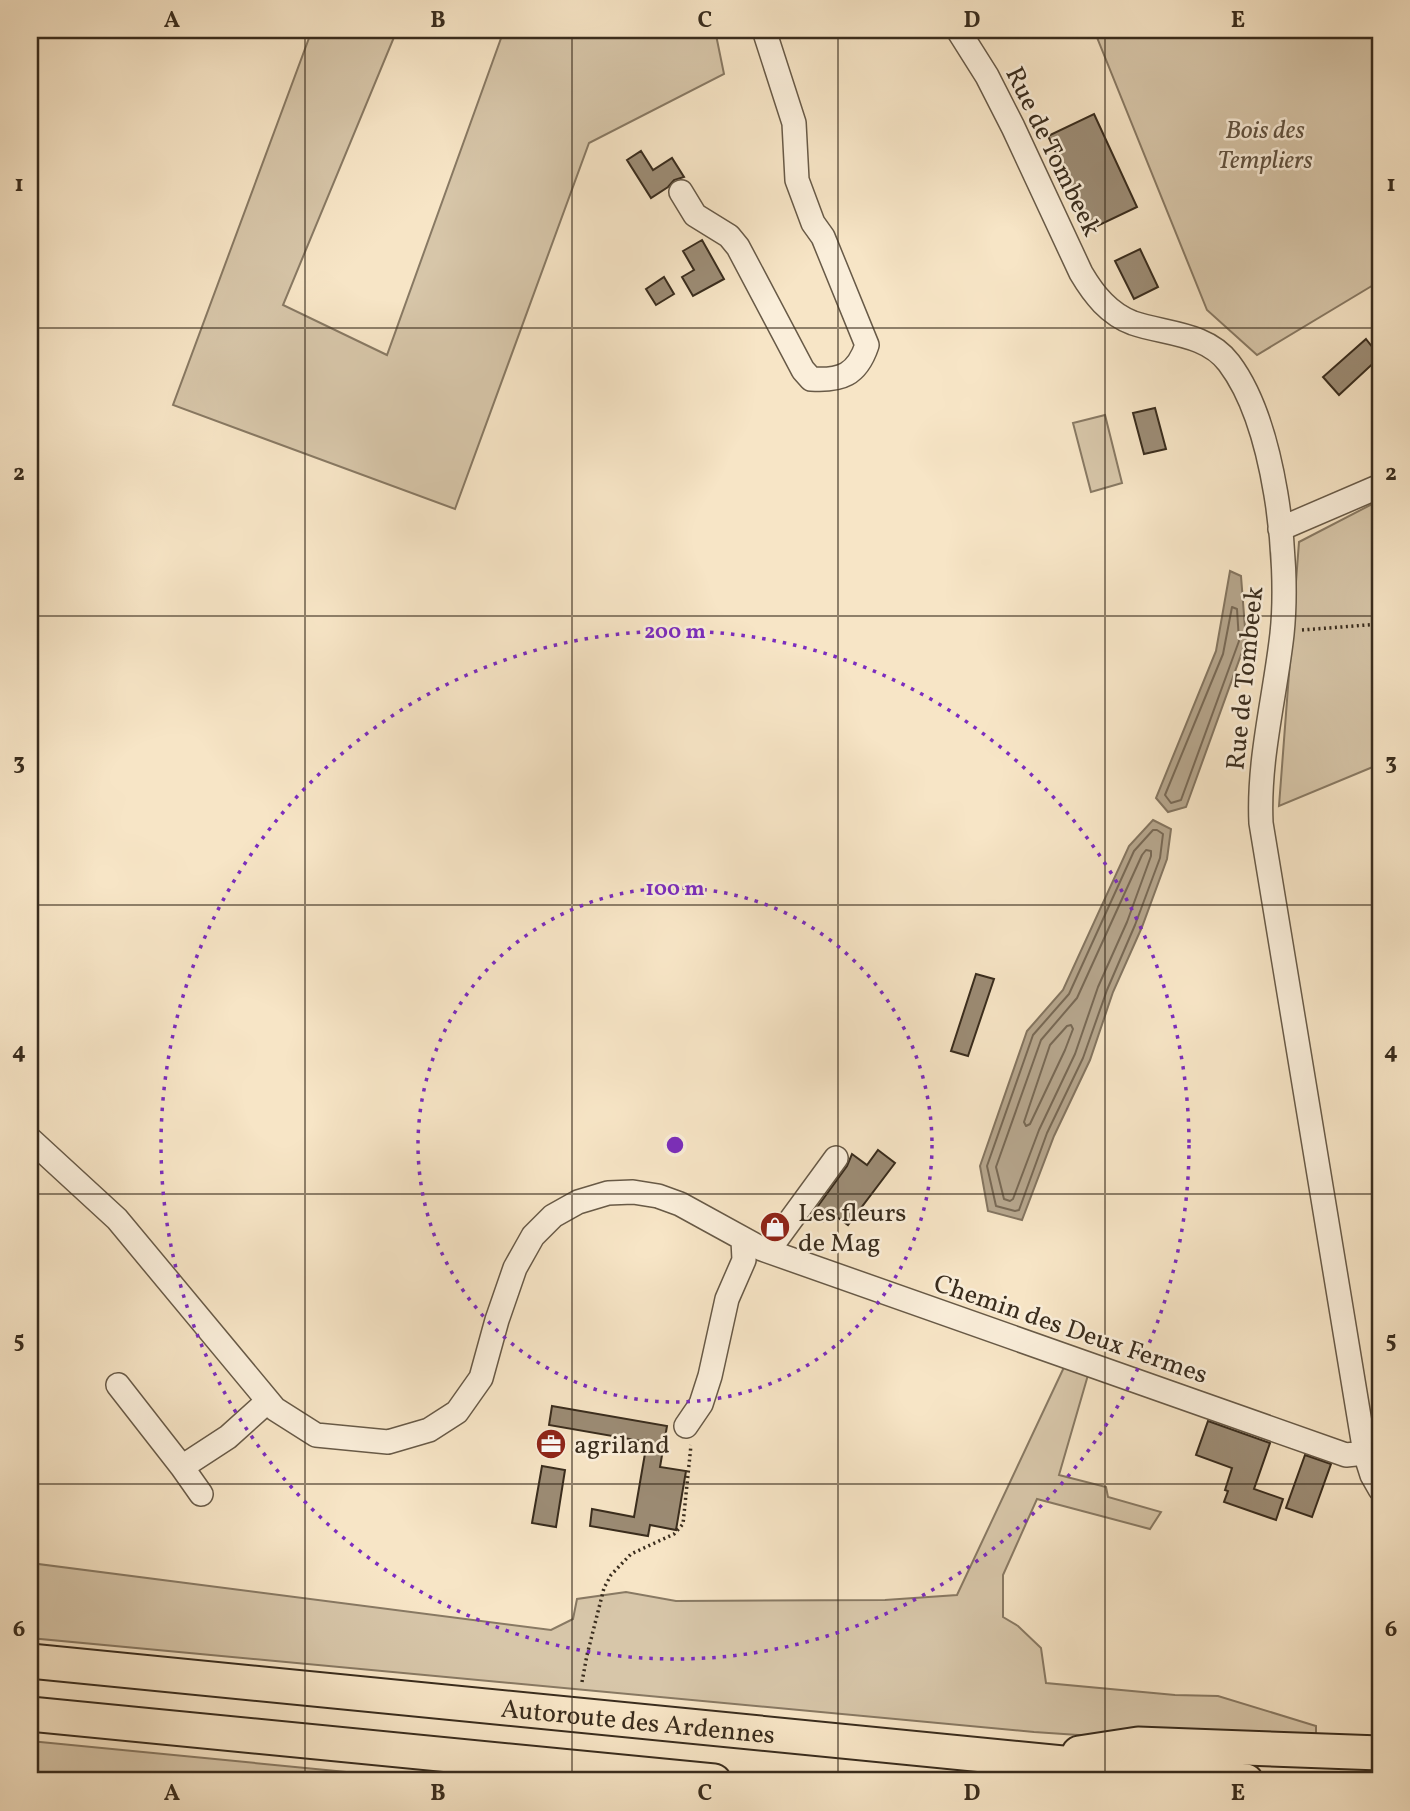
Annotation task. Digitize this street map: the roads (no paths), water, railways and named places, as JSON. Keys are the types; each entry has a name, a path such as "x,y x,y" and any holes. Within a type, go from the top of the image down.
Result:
{"highway":[{"name":"Autoroute des Ardennes","path":"30,1661 1246,1781"},
{"name":"Autoroute des Ardennes","path":"30,1714 714,1781"},
{"path":"1032,1760 1138,1744 1380,1753"}],"street":[{"path":"681,192 695,215 729,236 738,247 803,370 811,379 826,380 847,375 859,364 867,345 797,180 794,123 764,30"},
{"name":"Rue de Tombeek","path":"958,30 987,76 1094,295 1112,312 1133,323 1176,333 1203,343 1227,359 1245,385 1261,430 1272,474 1283,568 1282,632 1262,766 1261,823 1365,1453 1380,1489"},
{"path":"1280,529 1380,486"},
{"name":"Chemin des Deux Fermes","path":"30,1139 117,1219 275,1409 317,1435 388,1442 429,1430 444,1422 457,1412 481,1378 515,1268 533,1236 553,1216 578,1202 608,1192 633,1192 658,1196 680,1204 768,1251 1346,1455 1365,1453"},
{"path":"768,1251 836,1158"},
{"path":"686,1426 701,1404 710,1376 727,1299 744,1261 743,1240"},
{"path":"118,1385 201,1494"},
{"path":"182,1467 228,1437 268,1401"}],"water":[{"path":"1230,571 1241,576 1246,641 1186,807 1168,812 1156,798 1216,651"},
{"path":"1153,820 1171,829 1167,859 1142,927 1113,992 1090,1060 1054,1136 1022,1220 988,1211 980,1166 1027,1031 1063,990 1129,846"}],"place":[{"name":"Les fleurs de Mag","path":"775,1227"},
{"name":"agriland","path":"551,1444"}],"park label":[{"name":"Bois des Templiers","path":"1265,144"}]}
